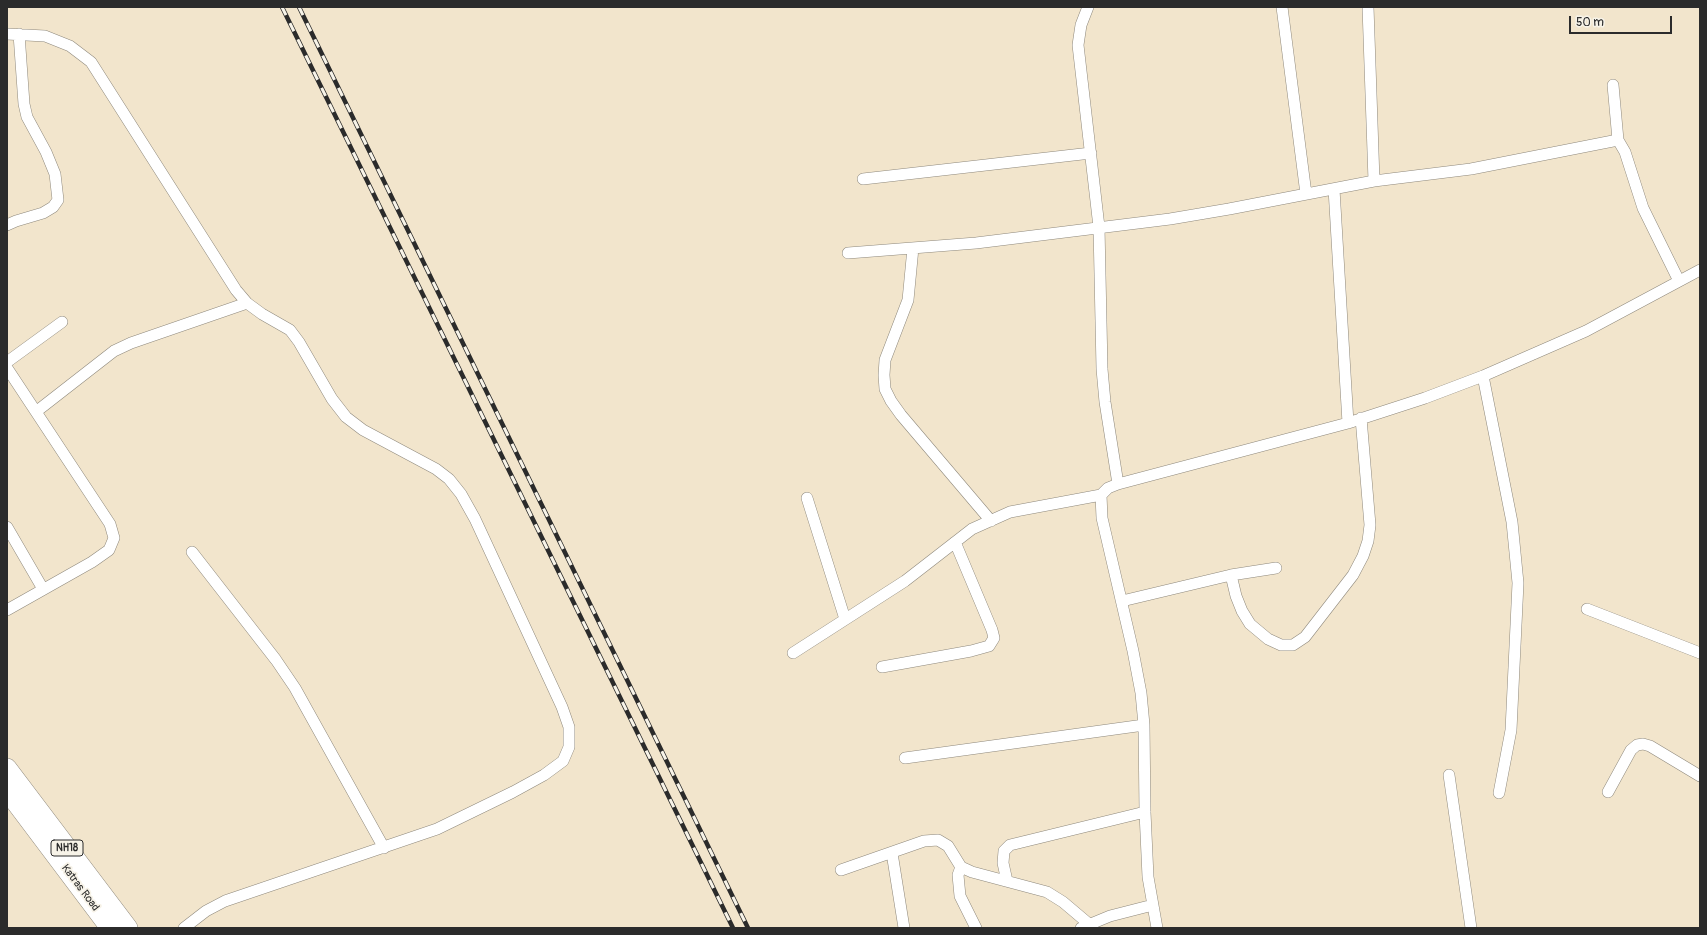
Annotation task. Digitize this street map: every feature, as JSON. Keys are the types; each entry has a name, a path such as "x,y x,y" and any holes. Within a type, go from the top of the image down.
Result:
{"highway":[{"name":"Katras Road","path":"7,768 128,928"},
{"name":"Katras Road","path":"7,791 110,928"}],"street":[{"path":"1088,7 1081,25 1078,46 1100,227 1102,369 1105,402 1118,484"},
{"path":"1282,7 1306,194"},
{"path":"1368,7 1374,181"},
{"path":"7,34 45,36 70,46 91,62 236,290 247,303 262,314 290,330 300,342 332,399 346,417 362,430 436,469 449,479 462,494 475,519 569,727 569,747 563,761 544,775 501,798 437,829 226,901 206,911 184,928"},
{"path":"7,225 43,213 53,207 58,200 55,174 46,152 27,117 24,104 19,34"},
{"path":"1613,85 1618,140 1625,152 1643,208 1678,282"},
{"path":"848,253 976,243 1170,219 1374,181 1472,169 1618,140"},
{"path":"864,179 1091,153"},
{"path":"1334,189 1348,423"},
{"path":"913,248 908,300 885,360 885,389 901,415 991,520"},
{"path":"794,653 905,581 972,529 991,520 1010,512 1101,495 1108,488 1118,484 1348,423 1425,398 1483,376 1586,331 1700,270"},
{"path":"36,411 114,351 131,343 247,303"},
{"path":"7,362 62,322"},
{"path":"7,368 110,524 114,538 110,550 7,610"},
{"path":"1483,376 1512,522 1518,583 1511,730 1499,793"},
{"path":"1231,575 1242,612 1250,624 1268,639 1281,645 1293,645 1305,637 1353,575 1363,556 1368,540 1370,524 1361,418"},
{"path":"1101,495 1102,518 1135,658 1144,725 1144,812 1148,877 1157,928"},
{"path":"808,498 845,619"},
{"path":"7,527 43,589"},
{"path":"882,667 971,651 989,646 994,638 955,542"},
{"path":"192,552 276,660 295,688 384,848"},
{"path":"1122,601 1231,575 1276,568"},
{"path":"1587,609 1700,653"},
{"path":"905,758 1144,725"},
{"path":"1608,792 1631,750 1637,745 1643,744 1650,746 1700,776"},
{"path":"1449,775 1471,928"},
{"path":"1007,881 1003,863 1004,851 1010,845 1144,812"},
{"path":"841,870 924,841 938,840 948,846 961,867 1046,892 1063,902 1085,926 1110,916 1153,905"},
{"path":"892,853 904,928"},
{"path":"961,867 958,875 960,896 976,928"}],"railway":[{"path":"282,7 733,928"},
{"path":"299,7 748,928"}]}
